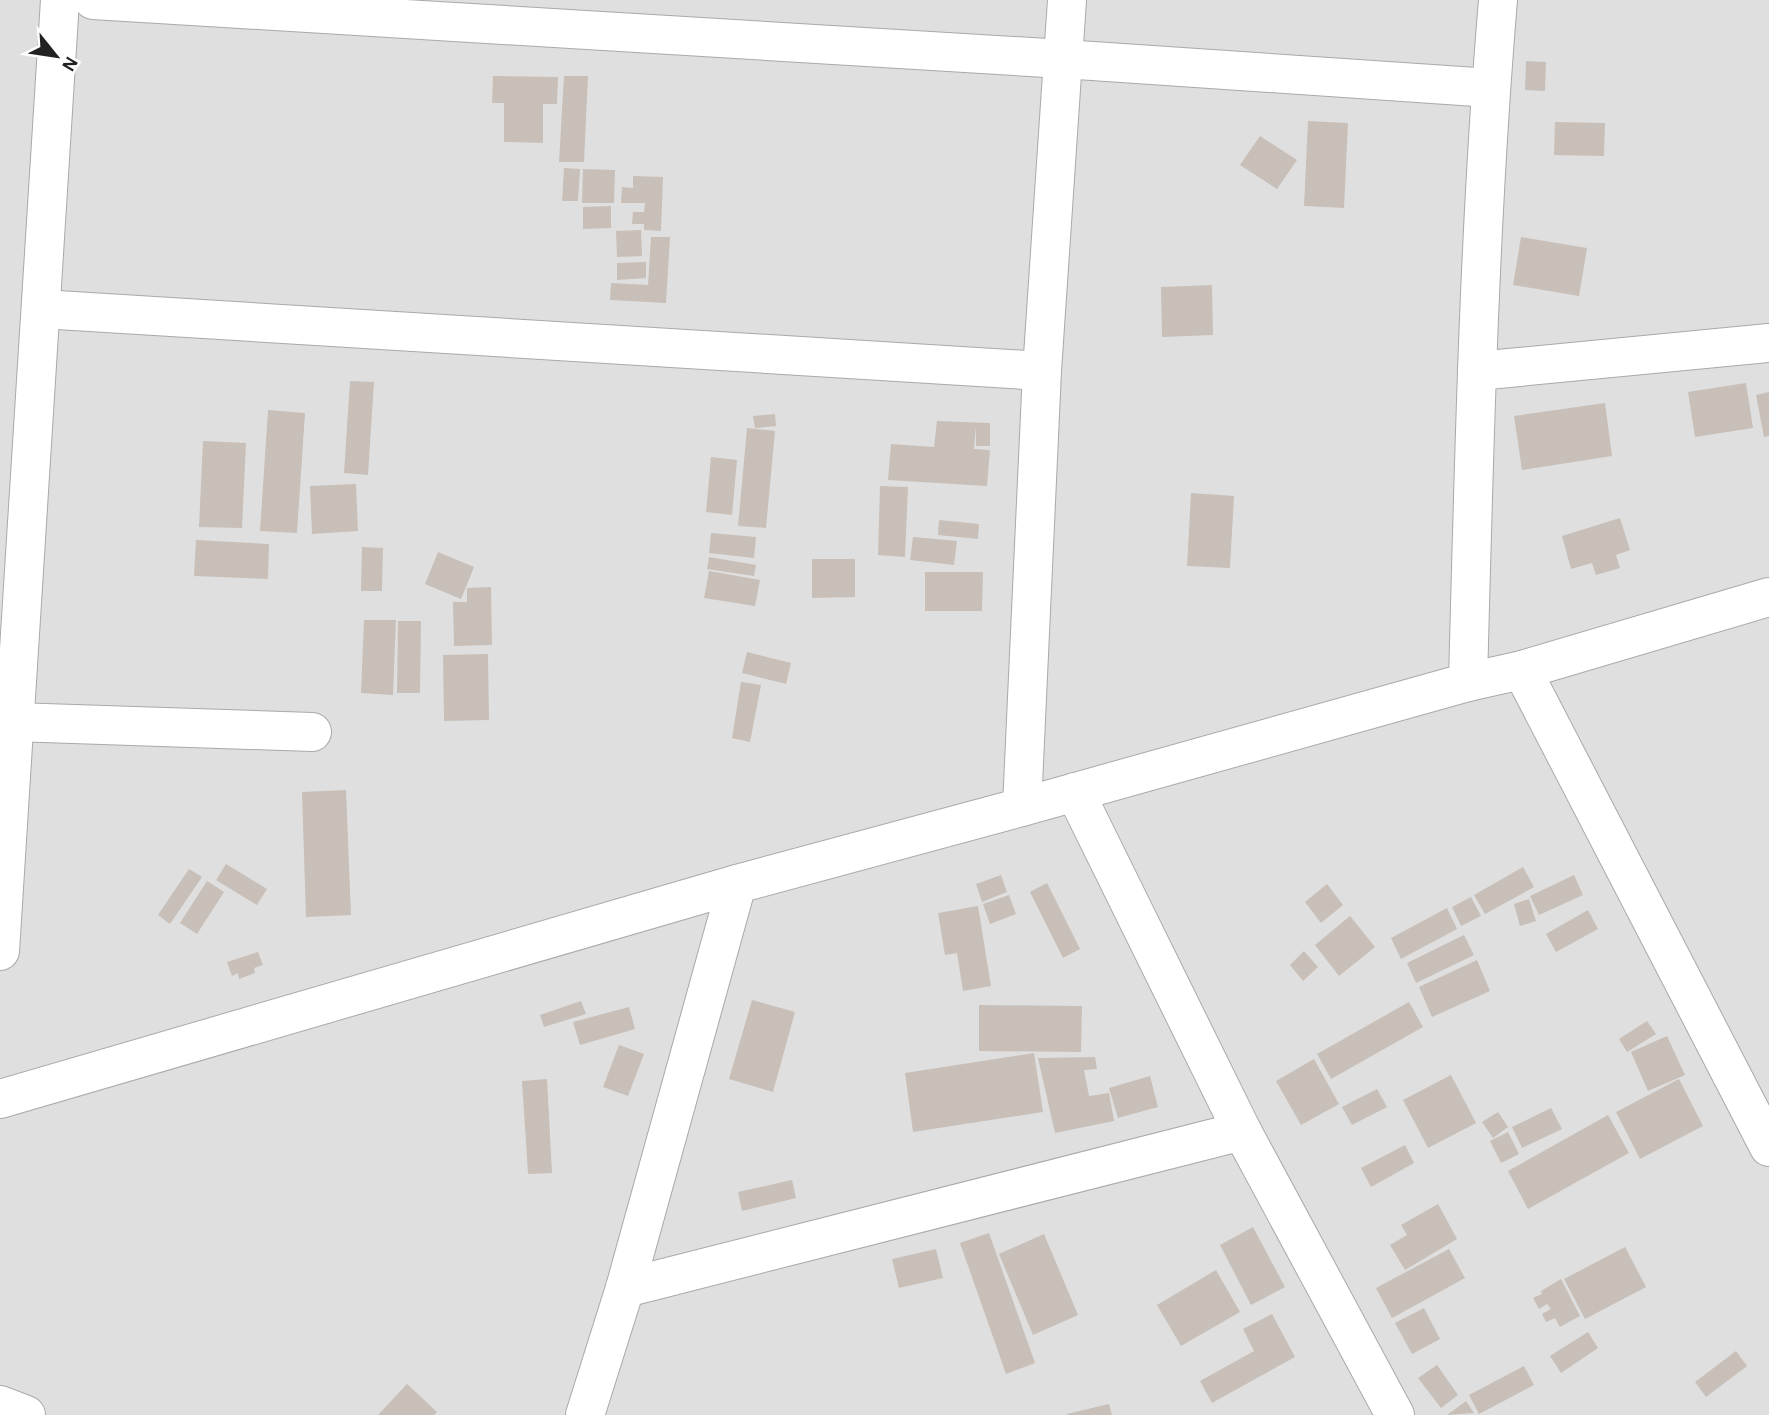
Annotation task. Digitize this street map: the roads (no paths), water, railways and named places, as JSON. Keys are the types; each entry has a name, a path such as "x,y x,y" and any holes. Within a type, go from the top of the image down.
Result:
{"street":[{"path":"0,951 14,722 11,595 41,309 61,0"},
{"path":"93,0 1491,88"},
{"path":"1022,807 1042,371 1066,0"},
{"path":"1468,682 1477,371 1498,0"},
{"path":"41,309 1042,371"},
{"path":"1477,371 1769,343"},
{"path":"0,1099 737,884 1468,682 1522,670 1769,597"},
{"path":"1522,670 1769,1147"},
{"path":"14,722 312,732"},
{"path":"1075,792 1242,1130 1395,1415"},
{"path":"585,1415 625,1288 737,884"},
{"path":"625,1288 1242,1130"},
{"path":"0,1405 26,1415"}]}
